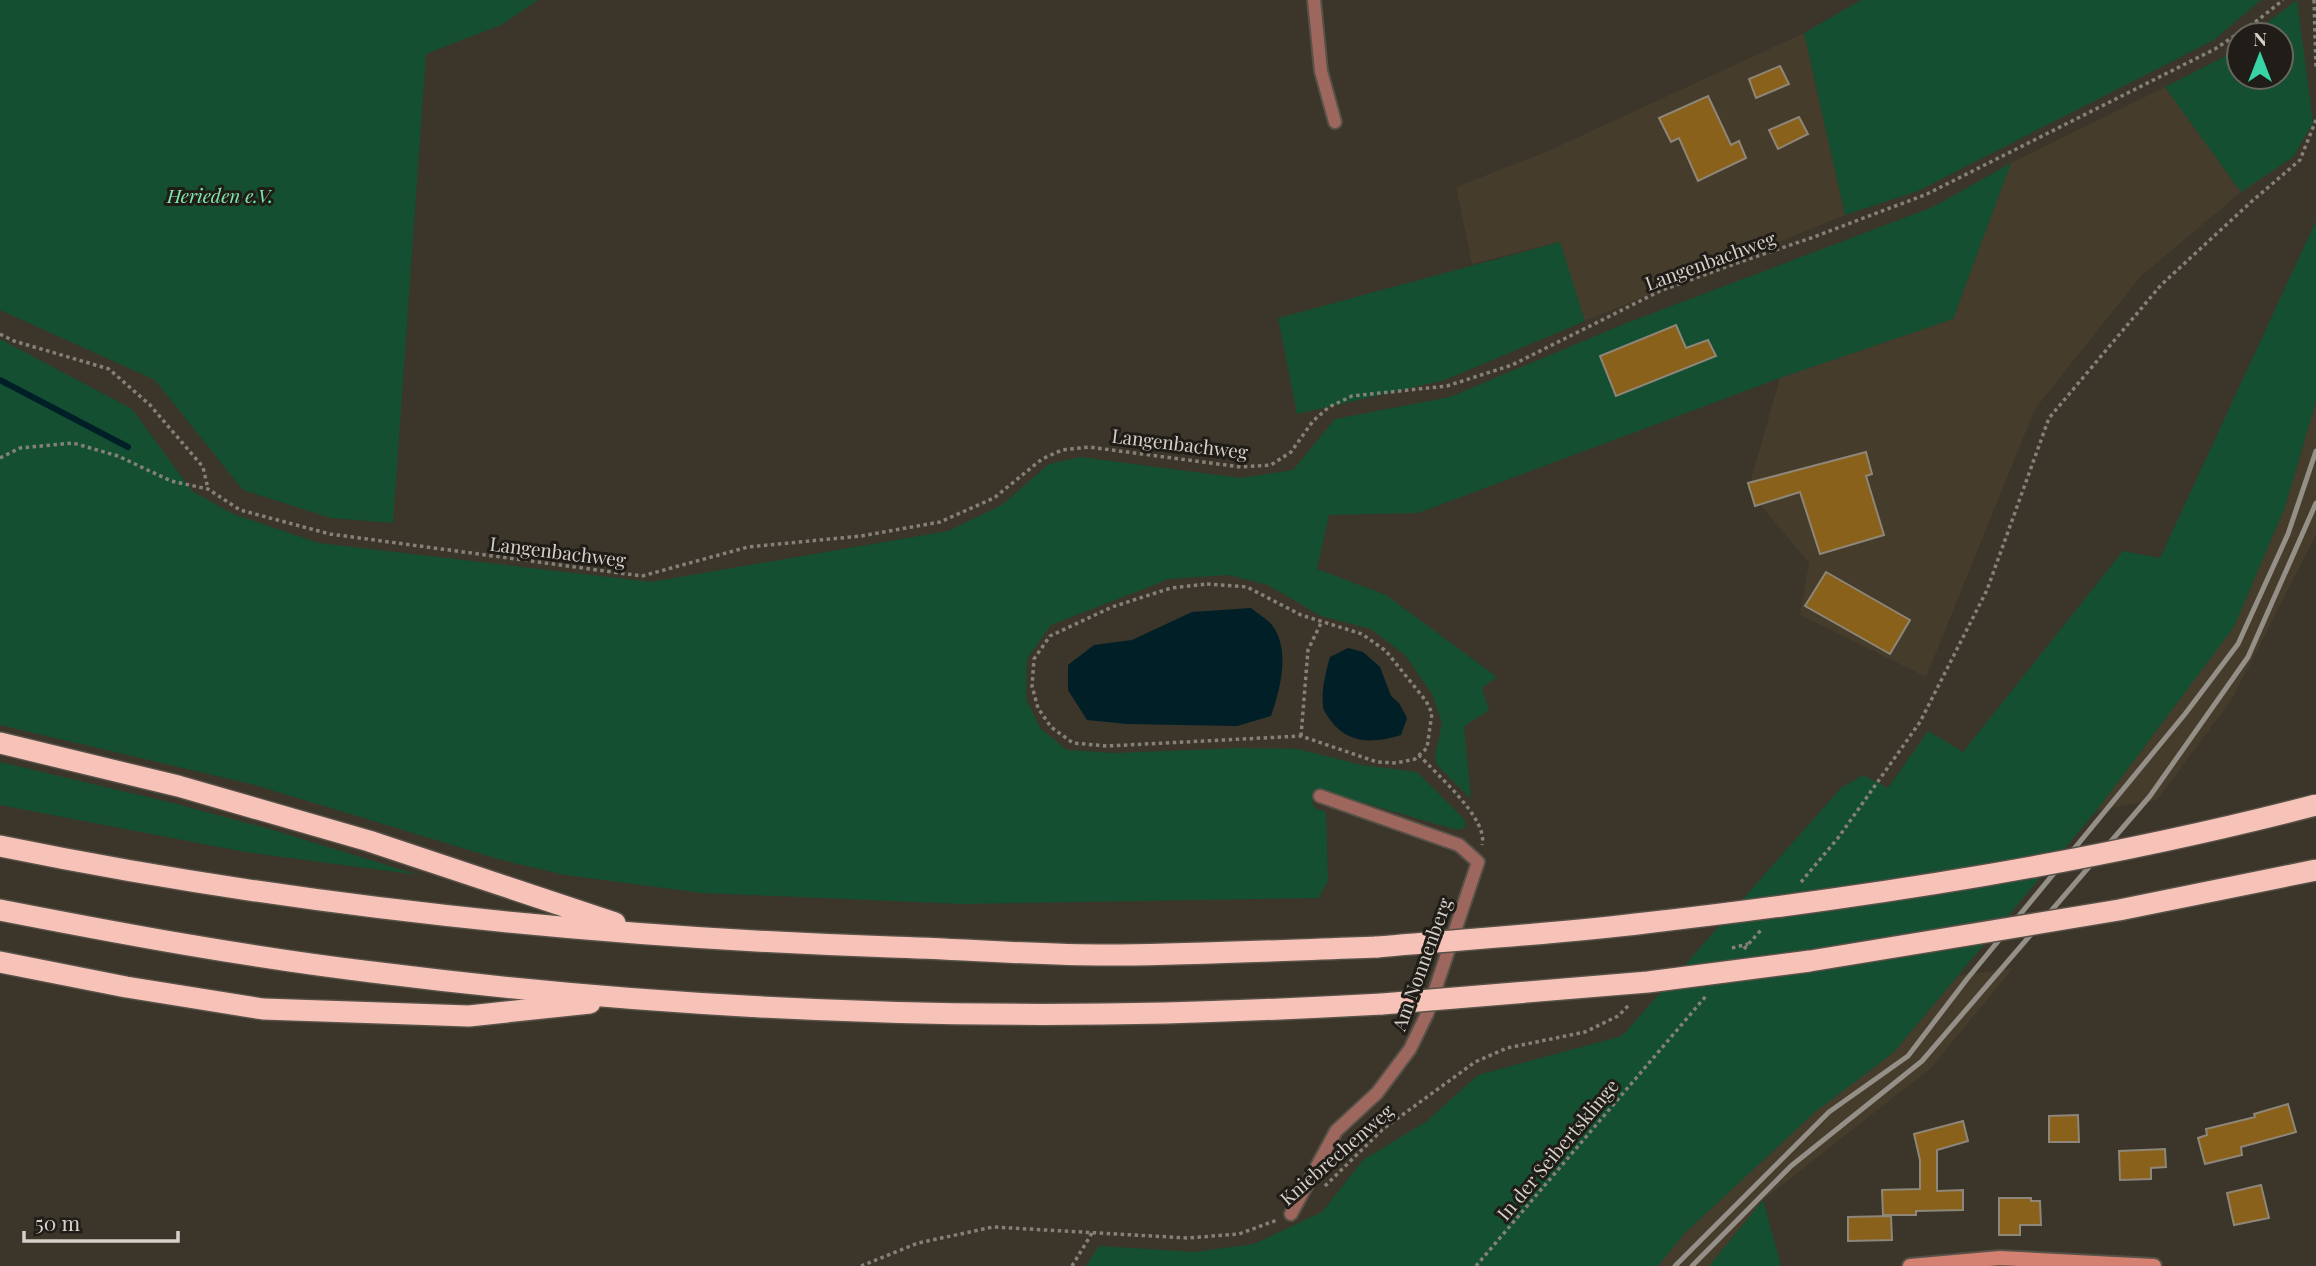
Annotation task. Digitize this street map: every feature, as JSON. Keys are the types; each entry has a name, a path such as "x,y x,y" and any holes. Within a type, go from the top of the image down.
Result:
{"highway":[{"path":"0,743 178,786 357,838 647,934"},
{"path":"0,846 279,894 507,922 838,946 1117,955 1377,947 1644,924 1886,892 2110,852 2316,805"},
{"path":"0,910 185,944 371,972 637,998 884,1012 1163,1013 1382,1004 1648,982 1810,961 2119,910 2316,870"},
{"path":"0,962 126,987 263,1009 469,1016 637,998"}],"main road":[{"path":"1910,1266 2000,1258 2154,1266"}],"lane":[{"path":"1314,0 1321,71 1335,122"},
{"path":"1320,796 1459,845 1478,862"},
{"name":"Am Nonnenberg","path":"1292,1214 1336,1132 1377,1093 1410,1049 1427,1014 1478,862"}],"path":[{"name":"Langenbachweg","path":"0,458 20,448 73,443 118,456 171,481 208,489 240,510 330,534 642,576 748,547 861,536 940,522 994,498 1042,459 1062,450 1089,447 1241,467 1271,465 1291,452 1313,421 1329,407 1352,396 1447,386 1512,365 1660,291 1737,262 1811,239 1927,194 2215,49 2283,0"},
{"path":"2314,0 2316,69"},
{"path":"1860,807 1920,722 1987,590 2049,418 2161,285 2300,160 2316,120"},
{"path":"0,334 14,341 109,369 150,405 203,467 208,489"},
{"path":"1208,583 1247,587 1321,623 1362,634 1378,645 1392,658 1426,701 1432,713 1431,729 1427,748 1415,759 1396,763 1377,762 1301,736 1107,746 1073,743 1051,727 1038,708 1032,686 1034,659 1050,636 1112,607 1171,588 1208,583"},
{"path":"1301,736 1308,650 1321,623"},
{"path":"1419,755 1474,815 1484,839 1478,862"},
{"path":"1722,951 1749,944"},
{"name":"Kniebrechenweg","path":"1322,1189 1383,1129 1475,1062 1507,1048 1585,1032 1618,1016 1635,999"},
{"name":"In der Seibertsklinge","path":"1476,1266 1660,1050"},
{"name":"Kniebrechenweg","path":"861,1266 918,1243 993,1227 1187,1238 1239,1234 1292,1214"},
{"path":"1072,1266 1093,1233"}],"shaded area":[{"path":"1804,33 1845,215 1585,321 1559,242 1472,264 1456,187 1548,151"},
{"path":"2165,87 2241,192 2140,277 2035,409 1926,677 1800,615 1809,563 1748,490 1780,378 1953,319 2011,163"},
{"path":"2316,401 2316,535 2232,699 2157,800 2097,810 2234,626 2285,507"},
{"path":"2013,968 1931,1068 1763,1200 1709,1266 1658,1266 1684,1234 1815,1112 1893,1053 1958,976"}],"green space":[{"name":"Herieden e.V.","path":"0,0 538,0 501,25 426,54 393,523 331,518 243,490 155,380 0,310"},
{"path":"1861,0 2261,0 2236,21 2225,21 2225,31 2214,40 1918,191 1845,215 1804,33"},
{"path":"2297,0 2313,123 2293,157 2241,192 2165,87 2225,56 2225,91 2295,91 2295,21 2269,21"},
{"path":"2011,163 1953,319 1780,378 1418,513 1329,515 1317,569 1386,595 1497,677 1482,688 1489,710 1464,726 1471,799 1437,765 1435,756 1442,723 1432,694 1405,655 1371,629 1321,616 1268,585 1228,575 1169,579 1051,625 1027,659 1026,699 1040,728 1067,750 1114,753 1238,748 1298,749 1362,765 1417,772 1465,820 1465,828 1457,830 1320,790 1312,802 1315,808 1326,812 1328,880 1319,898 963,904 702,893 565,875 498,859 255,785 0,725 0,339 132,409 192,491 233,514 319,543 651,582 948,531 1002,505 1049,464 1080,457 1241,478 1293,470 1335,419 1450,397 1624,324 1933,207"},
{"path":"2316,221 2316,401 2285,507 2234,627 2097,810 1893,1053 1815,1112 1684,1234 1658,1266 1086,1266 1099,1246 1195,1252 1254,1244 1322,1212 1363,1160 1427,1121 1478,1075 1622,1036 1841,788 1863,775 1888,788 1928,731 1963,752 2123,551 2160,558"},
{"path":"1560,242 1585,321 1445,380 1297,414 1278,318"},
{"path":"0,762 173,803 273,830 419,875 245,852 0,805"},
{"path":"1763,1200 1781,1266 1709,1266"}],"water":[{"path":"1251,608 1272,625 1281,646 1282,670 1271,716 1237,726 1127,724 1087,720 1068,690 1068,665 1094,645 1132,640 1192,612"},
{"path":"1348,648 1363,652 1380,667 1391,696 1399,703 1407,718 1401,735 1382,740 1354,738 1338,729 1326,714 1323,694 1330,657"}],"building":[{"path":"1780,66 1789,84 1756,98 1749,79"},
{"path":"1708,96 1731,145 1739,141 1746,158 1698,181 1679,138 1671,142 1659,118"},
{"path":"1799,117 1808,134 1778,149 1769,130"},
{"path":"1676,325 1686,348 1708,340 1716,356 1616,396 1600,356"},
{"path":"1866,452 1872,474 1866,476 1884,535 1820,554 1800,492 1755,506 1748,483"},
{"path":"1826,572 1910,620 1890,654 1805,606"},
{"path":"2288,1104 2296,1132 2241,1147 2242,1155 2205,1164 2198,1138 2207,1135 2206,1129 2255,1117 2254,1114"},
{"path":"2078,1115 2079,1142 2049,1142 2049,1116"},
{"path":"1963,1121 1968,1141 1937,1150 1937,1191 1963,1190 1963,1210 1883,1215 1882,1190 1920,1189 1920,1160 1914,1134"},
{"path":"2165,1149 2166,1167 2151,1168 2151,1179 2120,1180 2119,1151"},
{"path":"2261,1185 2269,1218 2234,1225 2227,1193"},
{"path":"1999,1198 2031,1198 2031,1201 2040,1201 2041,1225 2020,1225 2020,1235 1999,1235"},
{"path":"1891,1216 1892,1240 1848,1241 1848,1217"}],"waterway":[{"path":"0,380 128,447"}],"railway":[{"path":"1675,1266 1829,1112 1908,1056 1967,979 2185,714 2238,644 2288,534 2316,451"},
{"path":"1692,1266 1791,1166 1922,1061 2150,796 2248,657 2316,503"}]}
